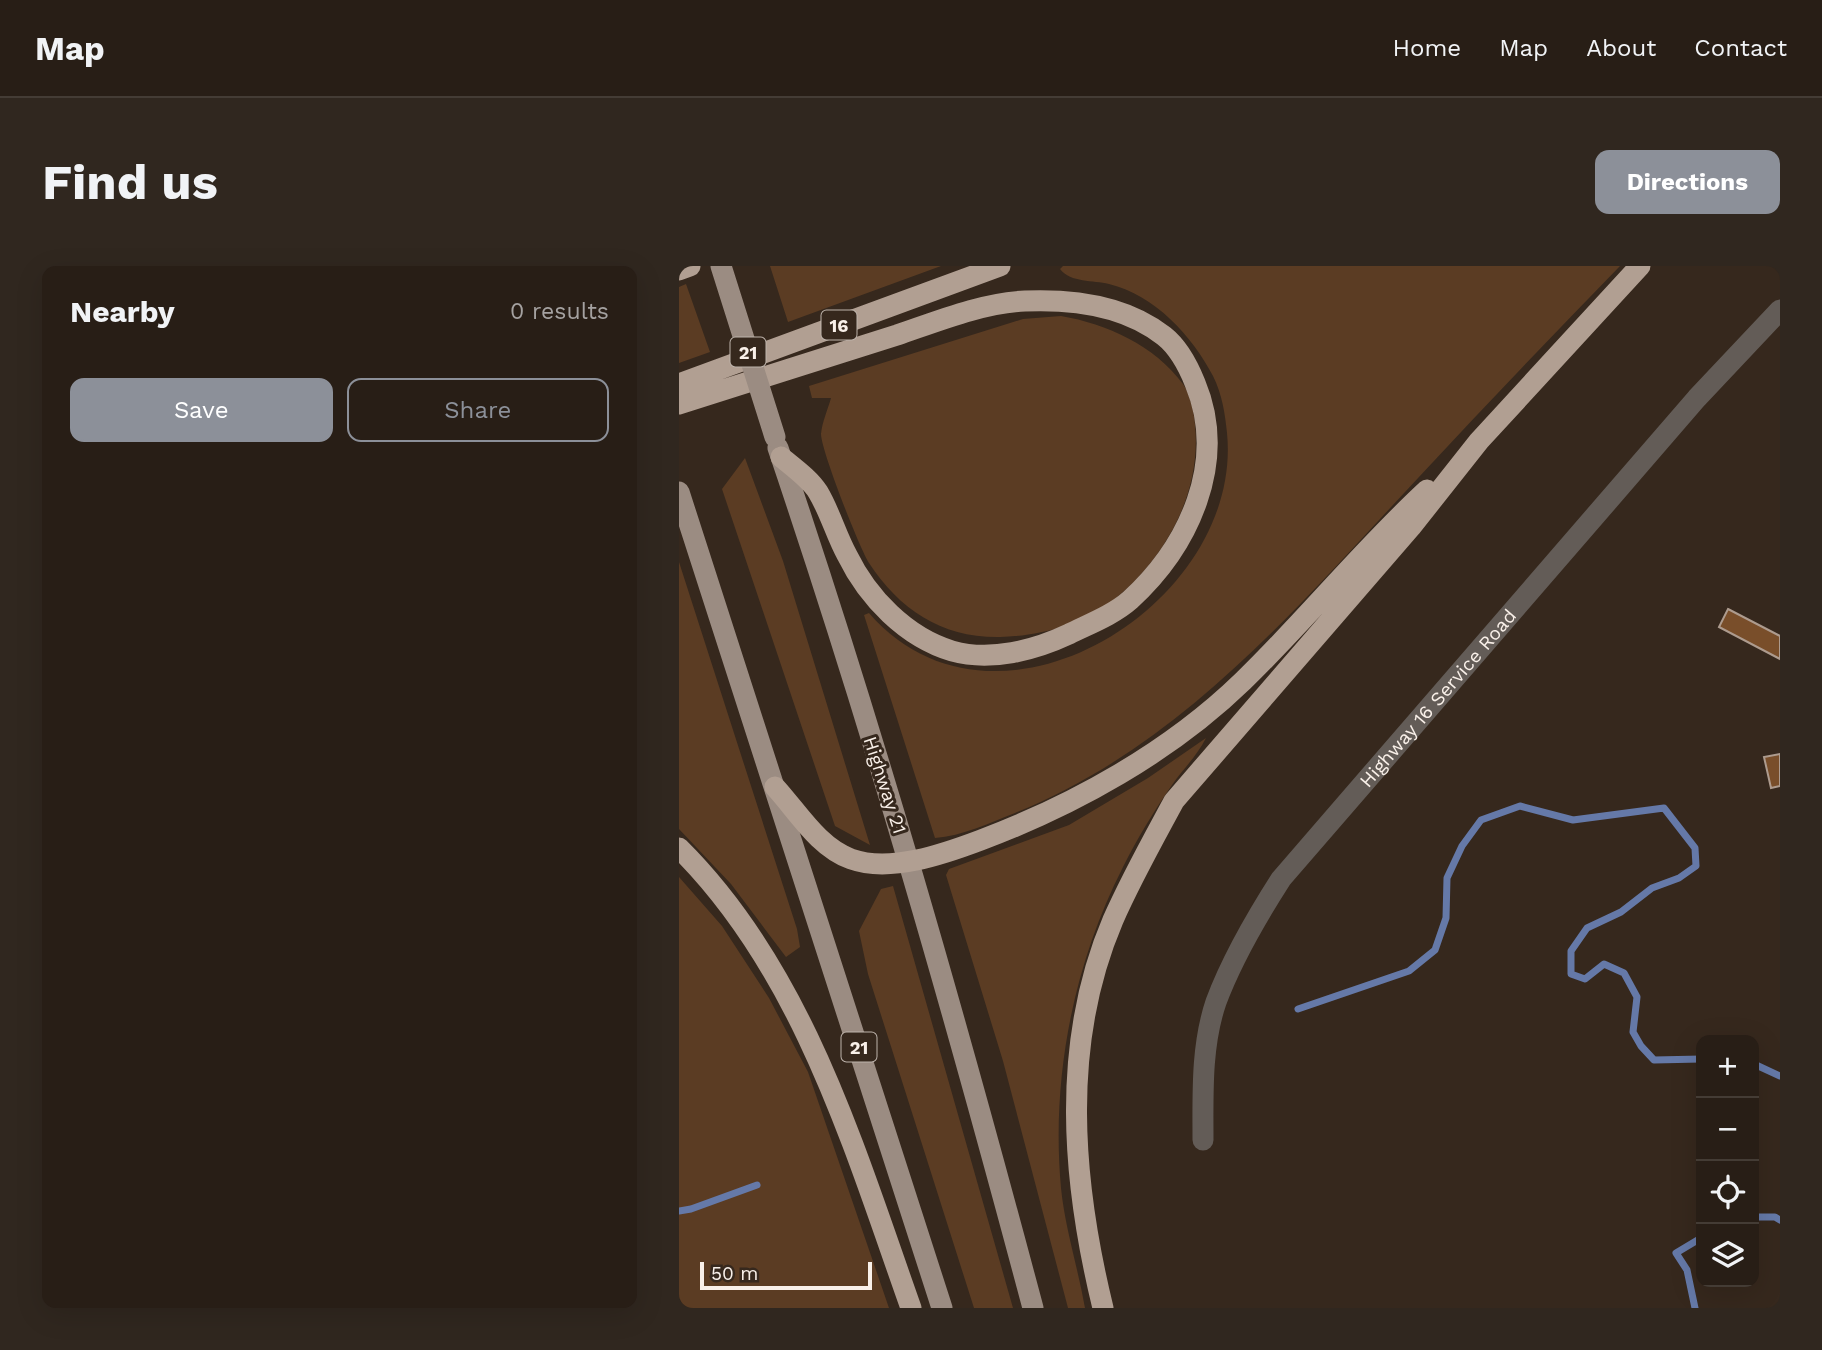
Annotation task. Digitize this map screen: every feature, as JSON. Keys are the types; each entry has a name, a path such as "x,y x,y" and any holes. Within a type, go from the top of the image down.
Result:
{"highway":[{"path":"679,270 690,266"},
{"name":"16","path":"679,384 1000,266"},
{"path":"1103,1308 1085,1236 1076,1151 1075,1107 1087,1012 1113,921 1174,802 1411,527 1479,441 1576,332 1640,266"},
{"path":"679,404 969,312 1022,301 1063,302 1104,308 1139,320 1167,338 1189,369 1205,415 1204,482 1185,531 1170,556 1128,602 1103,617 1049,643 1005,653 976,655 952,650 899,622 870,593 848,558 817,489 778,447"},
{"path":"775,787 832,850 853,860 909,861 958,849 1047,813 1144,757 1198,719 1242,682 1397,517 1479,441"},
{"path":"679,848 716,889 744,927 776,977 807,1035 844,1124 911,1308"}],"main road":[{"name":"Highway 21","path":"720,266 909,861 970,1072 1033,1308"},
{"name":"21","path":"679,492 942,1308"}],"street":[{"name":"Highway 16 Service Road","path":"1203,1140 1204,1067 1216,1004 1255,921 1281,879 1697,398 1780,310"}],"shaded area":[{"path":"770,266 941,266 788,322"},
{"path":"1063,266 1620,266 1282,622 1235,668 1185,711 1132,750 1076,784 986,825 935,838 864,615 869,613 921,654 980,671 1042,665 1102,642 1154,604 1196,554 1222,496 1227,433 1224,411 1213,376 1194,346 1170,319 1142,297 1109,284 1070,277 1060,269"},
{"path":"686,284 710,352 679,363 679,287"},
{"path":"1061,316 1128,338 1158,358 1183,384 1194,415 1196,451 1185,501 1175,524 1147,567 1110,603 1085,618 1043,632 1000,637 979,636 941,626 924,618 894,595 869,563 841,499 823,443 821,434 831,398 812,398 809,386 1023,319"},
{"path":"745,458 783,561 870,845 835,826 722,489"},
{"path":"679,562 797,929 800,947 786,957 731,884 679,829"},
{"path":"1206,738 1176,779 1128,857 1091,943 1069,1023 1059,1106 1061,1188 1085,1308 1068,1308 1003,1061 946,875 949,869 1069,825 1148,778"},
{"path":"679,877 722,926 769,998 808,1072 889,1308 679,1308"},
{"path":"893,886 1013,1308 974,1308 868,974 859,931 881,889"}],"building":[{"path":"1728,609 1780,636 1780,659 1719,627"},
{"path":"1780,754 1780,786 1771,788 1764,757"}],"waterway":[{"path":"1298,1009 1409,971 1435,950 1446,918 1447,878 1462,846 1481,820 1520,806 1573,820 1664,808 1695,848 1696,866 1679,878 1652,888 1621,912 1587,928 1571,951 1571,974 1585,979 1604,964 1624,973 1637,997 1633,1032 1641,1046 1654,1060 1696,1059"},
{"path":"1759,1066 1780,1076"},
{"path":"679,1211 757,1185"},
{"path":"1759,1217 1775,1217 1780,1220"},
{"path":"1695,1308 1687,1270 1676,1253 1696,1241"}]}
